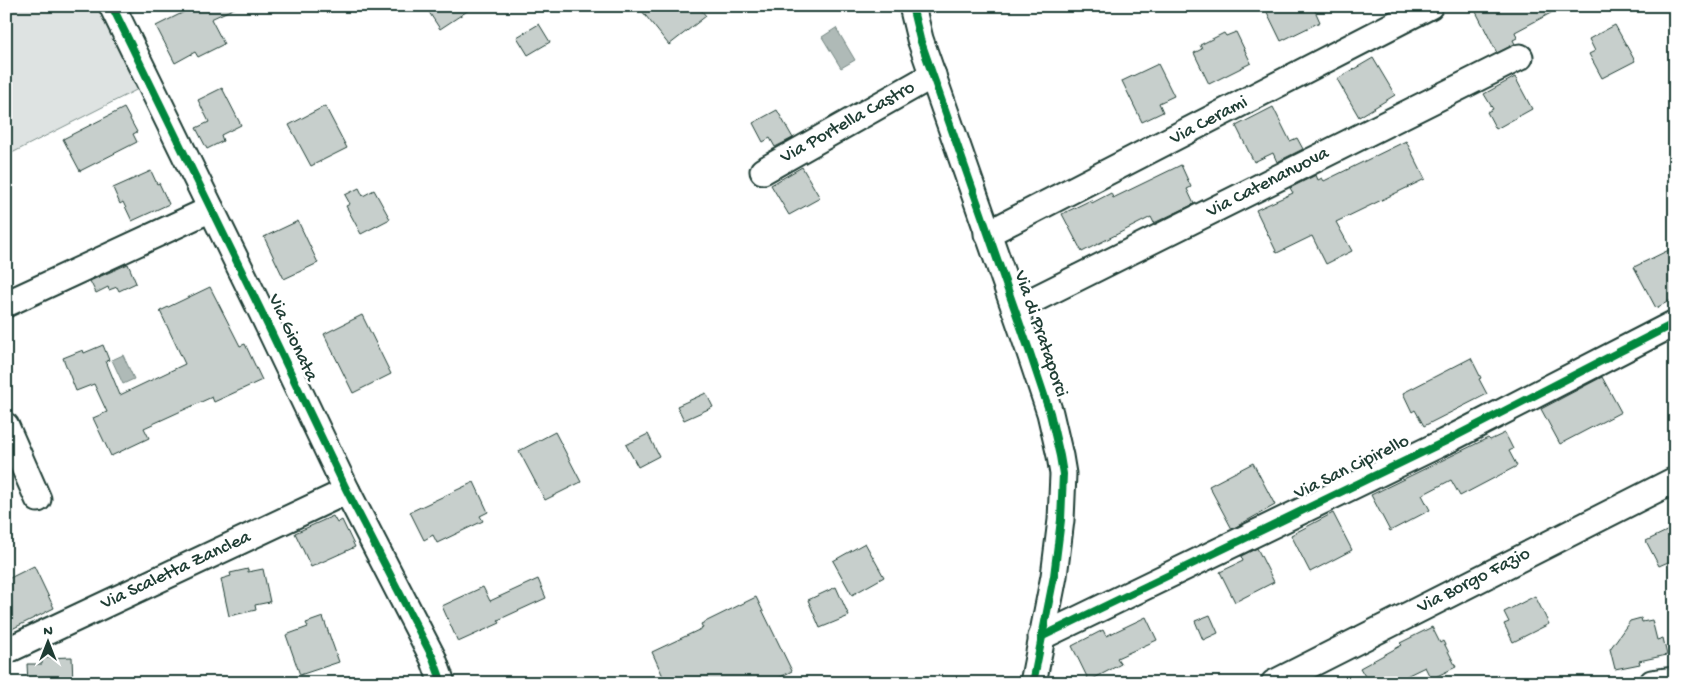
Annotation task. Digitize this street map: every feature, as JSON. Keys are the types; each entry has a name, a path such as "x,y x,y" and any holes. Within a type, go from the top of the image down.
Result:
{"street":[{"name":"Via Gionata","path":"112,6 347,491 432,658 442,683"},
{"name":"Via di Prataporci","path":"912,6 916,27 1016,309 1050,413 1063,474 1062,508 1056,562 1033,683"},
{"name":"Via Cerami","path":"988,234 1430,6"},
{"name":"Via Catenanuova","path":"1016,309 1520,57"},
{"name":"Via Portella Castro","path":"763,171 933,75"},
{"path":"6,304 211,209"},
{"name":"Via San Cipirello","path":"1041,637 1444,442 1675,322"},
{"path":"6,426 38,499"},
{"name":"Via Borgo Fazio","path":"1274,683 1675,480"},
{"name":"Via Scaletta Zanclea","path":"6,651 347,491"},
{"path":"1652,683 1675,680"}],"shaded area":[{"path":"6,6 112,6 150,83 6,156"},
{"path":"836,28 855,60 841,68 822,37"},
{"path":"123,355 134,379 123,384 112,360"}],"building":[{"path":"196,6 239,6 211,19 224,44 198,57 195,52 175,63 156,26"},
{"path":"425,6 475,6 440,29"},
{"path":"638,6 698,6 706,16 669,45"},
{"path":"1264,6 1313,6 1320,22 1281,41"},
{"path":"1473,6 1564,6 1515,32 1517,38 1513,40 1515,44 1497,53"},
{"path":"539,24 550,42 528,55 517,37"},
{"path":"1615,25 1635,61 1602,78 1589,54 1595,51 1589,39"},
{"path":"1236,32 1251,63 1209,84 1194,53 1202,49 1200,45 1224,33 1226,36"},
{"path":"1373,58 1395,95 1359,117 1337,79"},
{"path":"1158,64 1174,96 1159,103 1163,112 1142,122 1122,81"},
{"path":"1515,77 1532,109 1496,129 1487,112 1493,109 1484,94"},
{"path":"222,88 241,125 221,135 223,141 207,149 196,128 209,122 198,100"},
{"path":"325,106 347,148 311,166 289,125"},
{"path":"1273,107 1290,141 1297,138 1303,149 1277,162 1273,153 1254,162 1236,126"},
{"path":"124,108 137,132 133,134 137,142 80,171 63,139"},
{"path":"777,110 793,138 775,147 770,138 763,142 753,123"},
{"path":"1406,141 1425,179 1336,222 1352,251 1326,264 1312,236 1277,253 1256,210 1293,193 1290,188 1316,175 1318,180 1322,178 1324,181"},
{"path":"1181,165 1191,187 1187,189 1194,204 1154,223 1151,217 1082,252 1062,214 1091,200 1092,203 1111,193 1113,198"},
{"path":"802,167 820,198 789,215 771,185"},
{"path":"151,171 169,204 132,221 123,202 120,204 113,188"},
{"path":"359,188 363,196 374,190 390,219 361,234 346,206 350,204 345,195"},
{"path":"298,221 318,263 284,279 264,237"},
{"path":"1675,247 1675,298 1656,308 1634,267"},
{"path":"128,264 136,283 119,291 117,287 109,290 108,287 96,293 90,281"},
{"path":"210,287 240,346 245,344 262,380 214,402 212,397 144,428 149,438 111,456 93,418 107,412 94,384 76,391 63,358 83,350 84,353 103,345 109,360 106,361 120,395 185,364 160,311"},
{"path":"362,315 391,374 353,393 324,334"},
{"path":"1471,358 1487,394 1424,426 1415,410 1412,412 1403,393"},
{"path":"1602,377 1621,412 1560,444 1541,409"},
{"path":"706,393 713,407 684,420 677,406"},
{"path":"555,432 581,482 545,500 519,451"},
{"path":"1505,433 1513,449 1509,451 1517,466 1460,496 1451,480 1422,495 1430,510 1390,531 1371,495 1488,438 1490,440"},
{"path":"648,434 659,456 638,467 626,445"},
{"path":"1253,463 1275,505 1232,529 1209,486"},
{"path":"474,482 488,512 480,516 483,521 437,543 433,535 424,540 410,512"},
{"path":"1333,513 1352,550 1310,572 1291,535"},
{"path":"333,516 337,523 342,520 355,547 311,567 295,533"},
{"path":"1675,527 1675,559 1659,566 1646,541"},
{"path":"865,543 884,577 852,595 833,561"},
{"path":"1257,548 1274,582 1235,602 1220,572 1243,561 1241,556"},
{"path":"34,566 54,608 6,632 6,580"},
{"path":"248,569 248,572 263,569 270,602 255,605 256,610 229,616 221,579 231,576 230,573"},
{"path":"538,579 546,598 498,620 500,623 458,642 442,606 483,587 490,601"},
{"path":"836,587 849,616 820,628 808,600"},
{"path":"1535,596 1549,624 1513,642 1504,624 1509,622 1504,612"},
{"path":"756,597 792,671 769,683 666,683 652,652 703,628 701,624"},
{"path":"1210,615 1218,633 1203,640 1195,621"},
{"path":"323,617 339,662 300,675 286,635 308,627 306,623"},
{"path":"1146,617 1157,640 1117,658 1121,664 1089,681 1072,646 1103,630 1106,636"},
{"path":"1641,618 1642,622 1652,620 1657,640 1663,638 1667,655 1639,661 1640,664 1615,669 1610,649 1630,621"},
{"path":"1432,627 1440,643 1443,641 1456,667 1431,679 1425,667 1392,683 1369,683 1360,668 1402,645 1400,643"},
{"path":"72,657 73,683 28,683 27,664 42,664 42,658"}],"cycle path":[{"path":"112,6 347,491 433,658 442,683"},
{"path":"912,6 920,39 1050,413 1060,456 1063,474 1061,520 1054,576 1033,683"},
{"path":"1041,637 1444,442 1675,323"}]}
